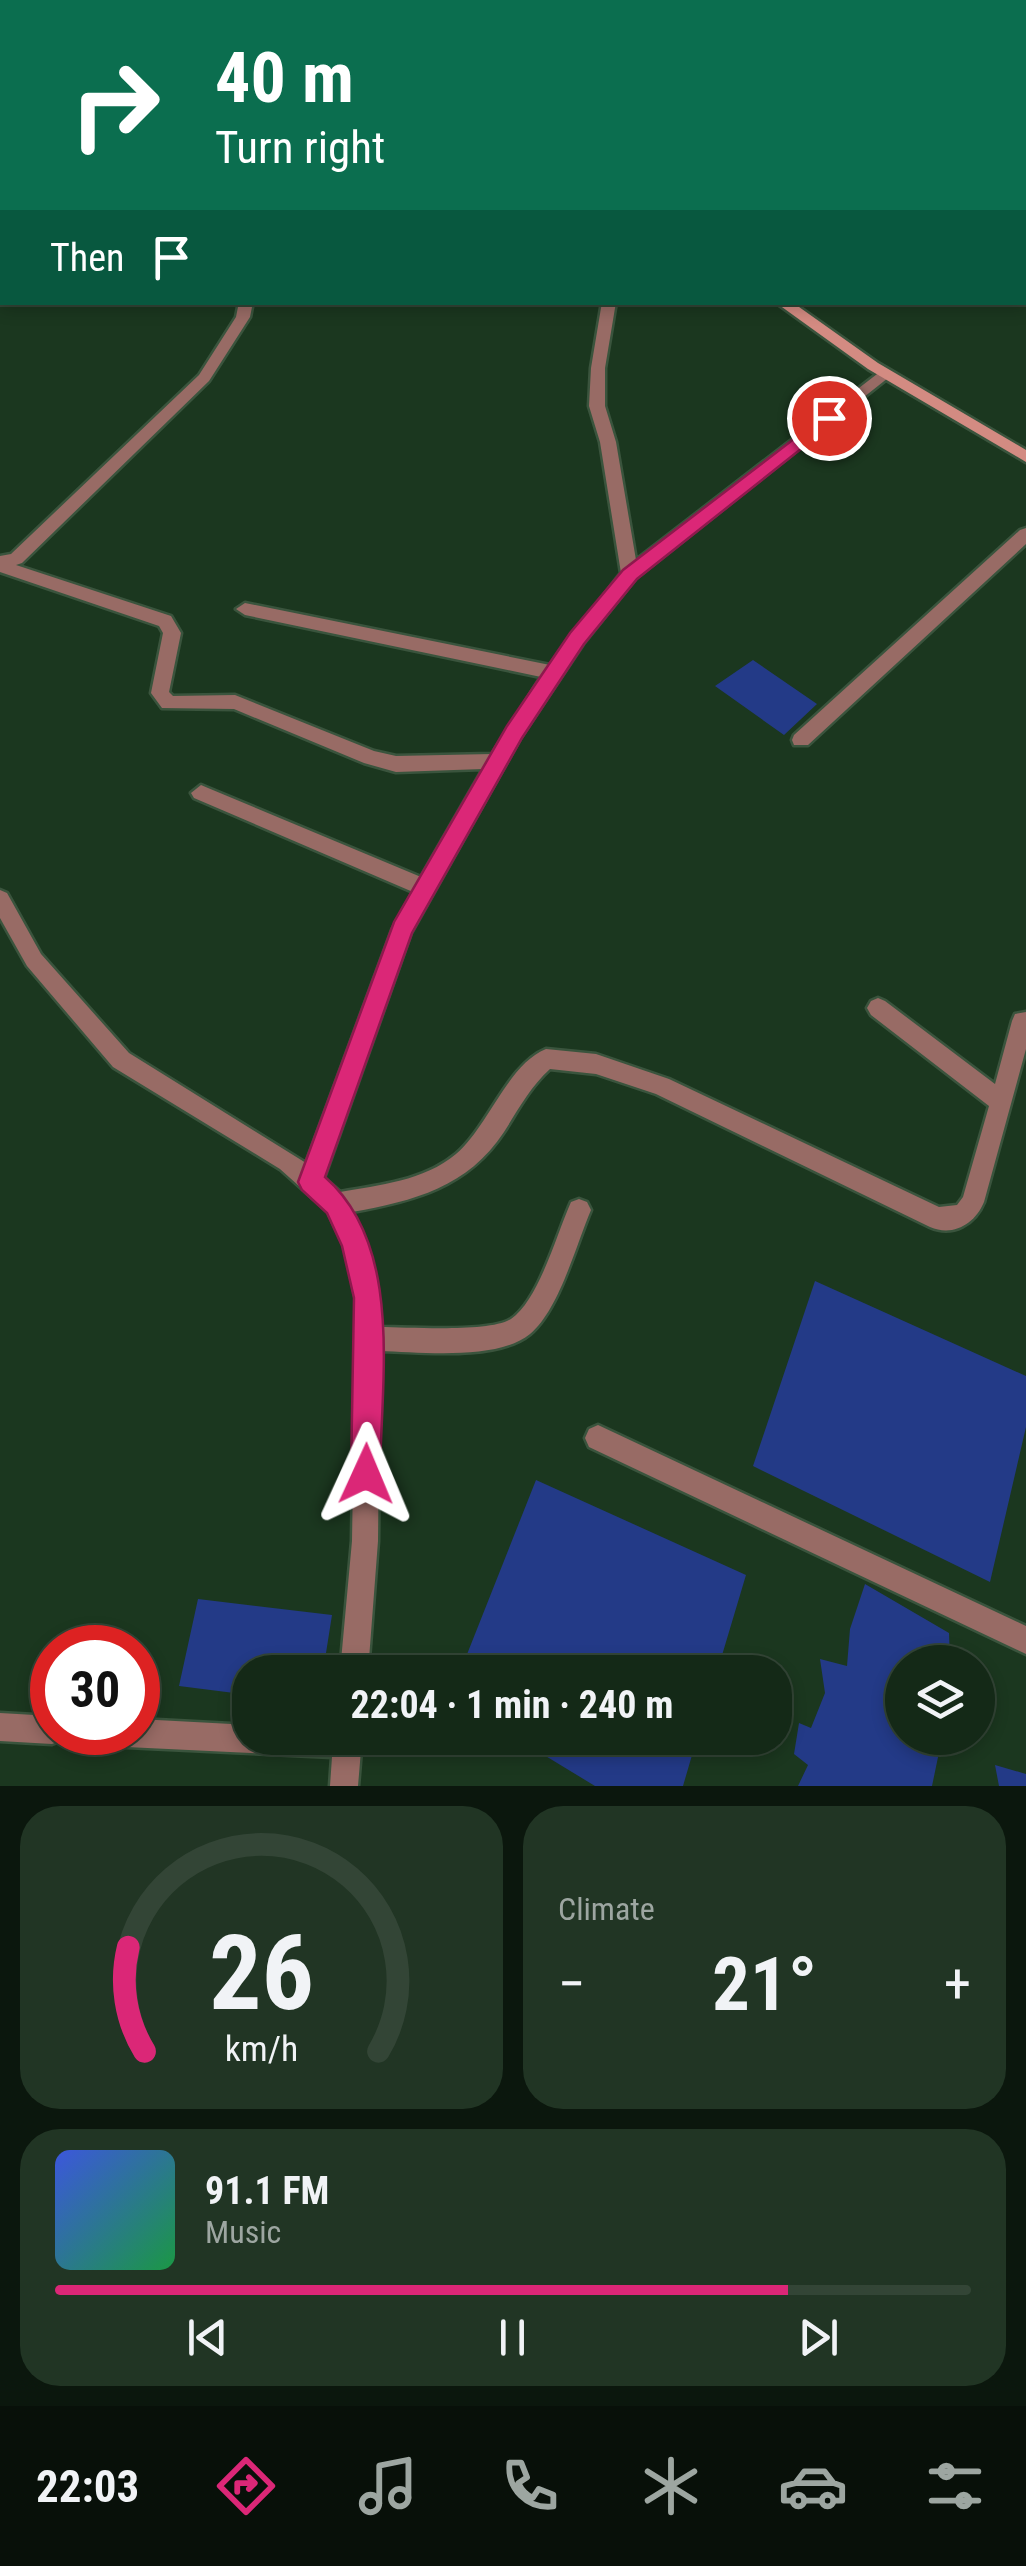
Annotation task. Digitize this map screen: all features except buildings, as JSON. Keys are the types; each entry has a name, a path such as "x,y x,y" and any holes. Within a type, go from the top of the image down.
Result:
{"main road":[{"path":"786,305 886,374 1026,457"}],"street":[{"path":"0,564 16,559 204,378 243,317 245,305"},
{"path":"608,305 598,368 597,406 608,442 630,574"},
{"path":"311,1182 402,930 554,673 630,574 886,374"},
{"path":"801,740 1026,534"},
{"path":"0,564 165,621 172,633 160,692 168,702 236,702 371,758 396,764 499,761"},
{"path":"245,610 554,673"},
{"path":"201,793 426,888"},
{"path":"0,899 34,960 83,1021 121,1060 288,1161 336,1204 355,1244 368,1298 365,1541 355,1655"},
{"path":"878,1008 1001,1102"},
{"path":"336,1204 429,1186 456,1172 482,1146 532,1069 546,1059 596,1064 661,1086 938,1220 964,1215 973,1202 1023,1021"},
{"path":"367,1339 494,1336 519,1328 534,1310 579,1210"},
{"path":"598,1438 1026,1640"},
{"path":"0,1727 30,1729"},
{"path":"160,1734 232,1737"},
{"path":"344,1786 347,1755"}],"route":[{"path":"366,1474 368,1298 355,1244 336,1204 311,1182 402,930 514,732 577,639 630,574 829,418"}]}
